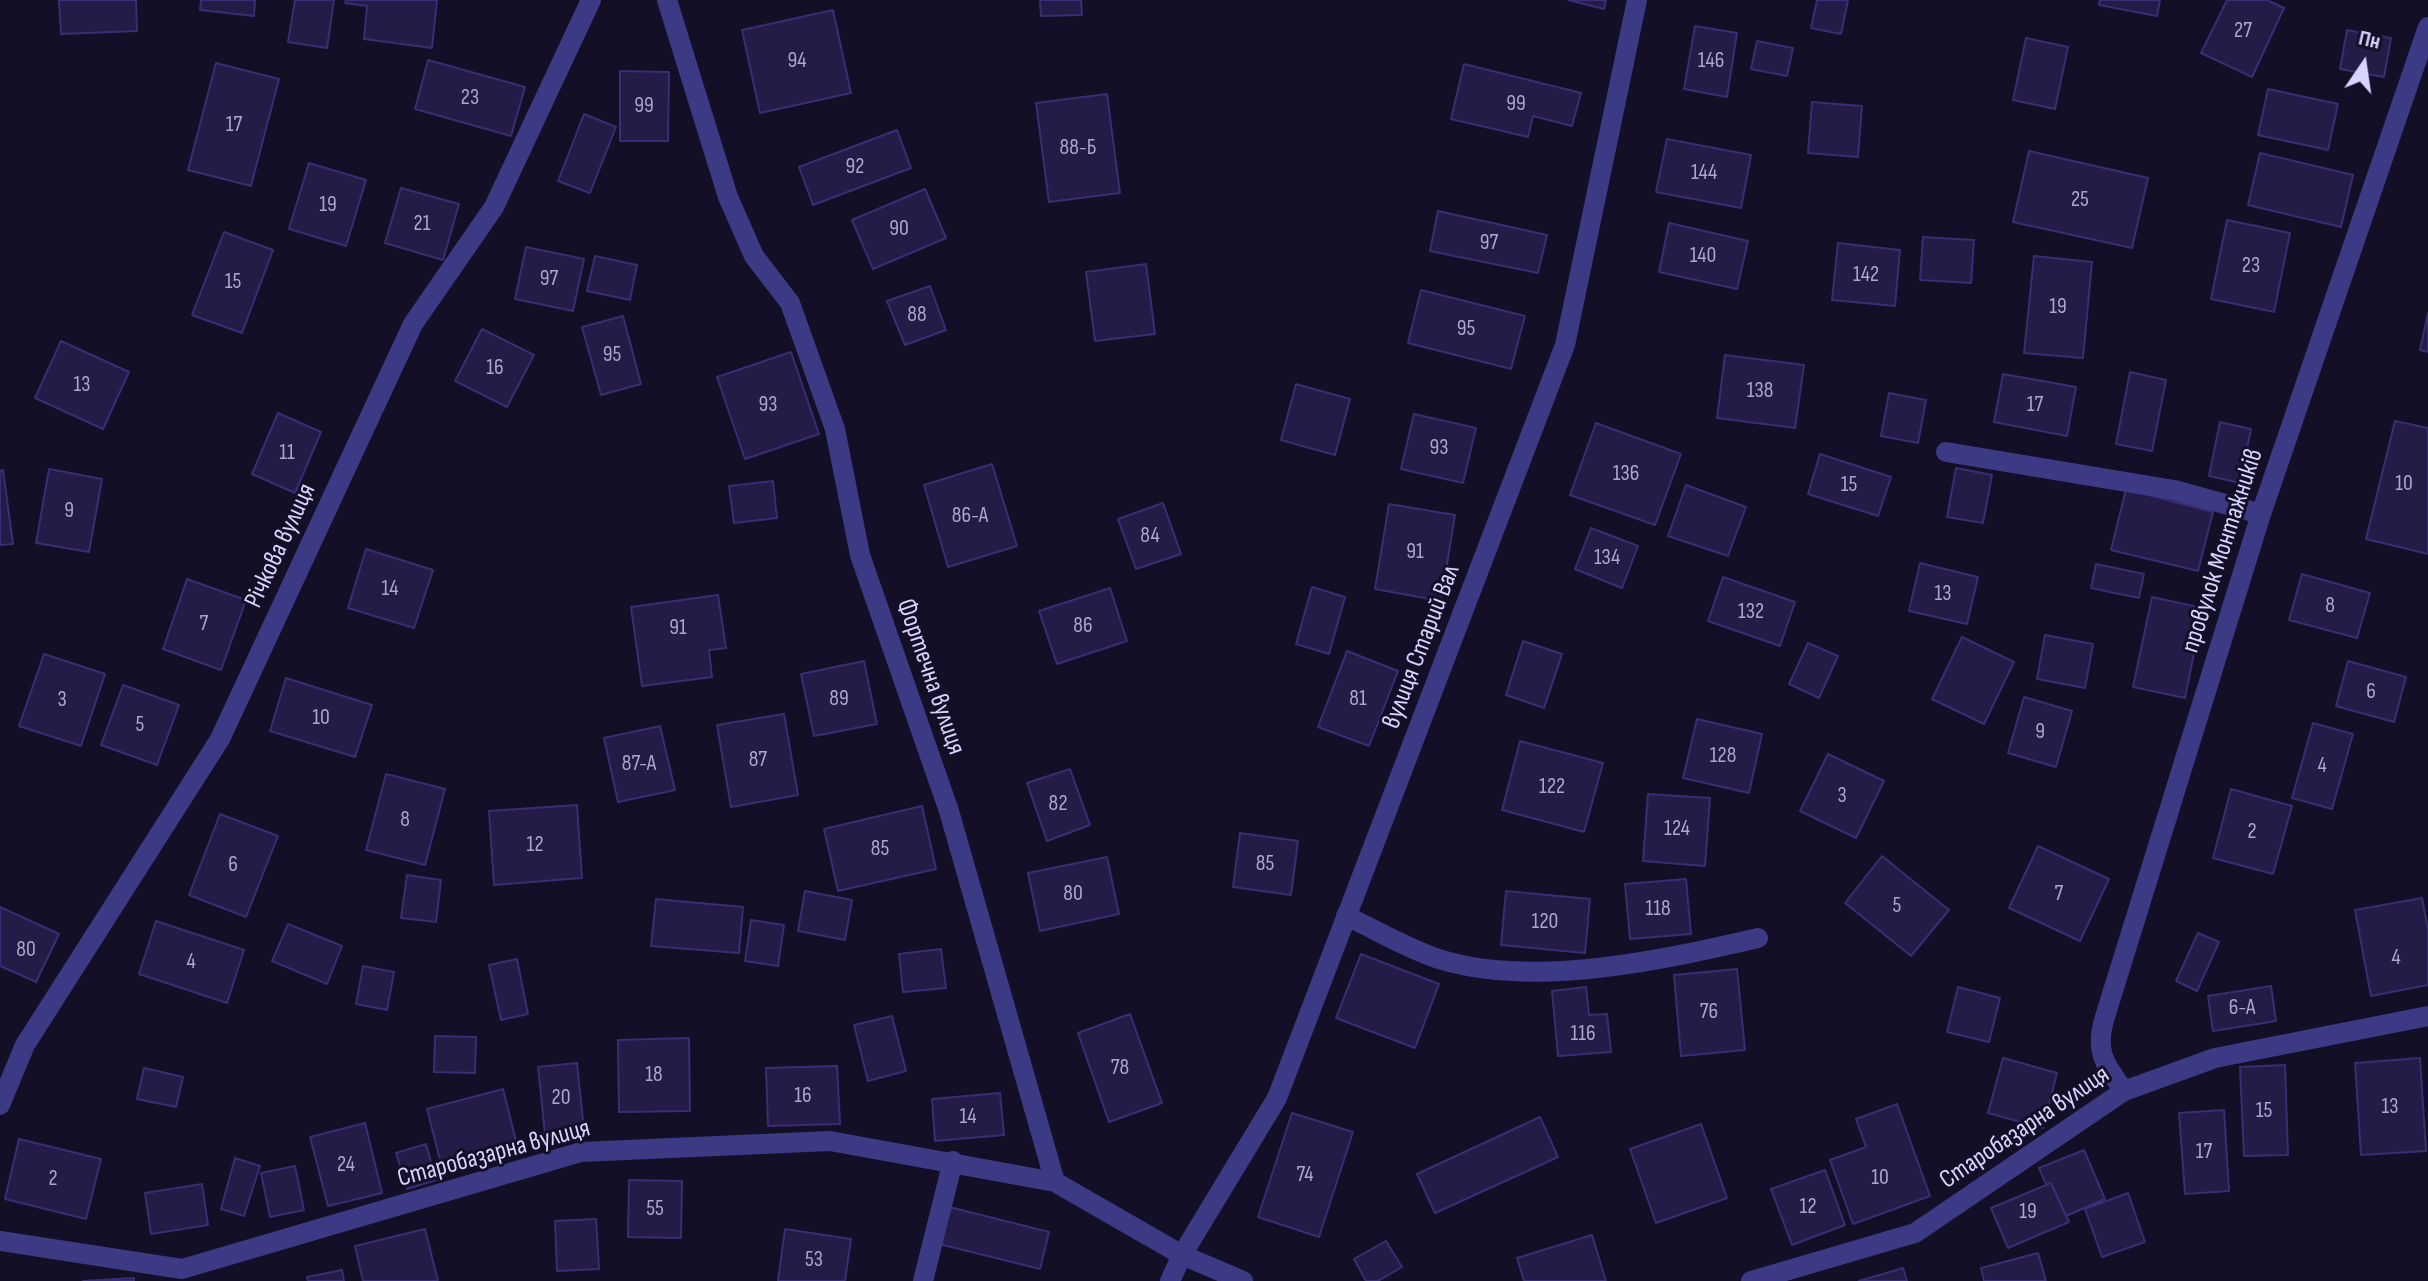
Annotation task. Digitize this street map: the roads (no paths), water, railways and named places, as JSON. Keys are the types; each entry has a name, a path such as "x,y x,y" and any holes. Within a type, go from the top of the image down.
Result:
{"street":[{"name":"Річкова вулиця","path":"0,1105 25,1045 220,739 413,324 494,207 591,0"},
{"name":"Фортечна вулиця","path":"667,0 728,197 754,256 790,303 835,429 860,555 949,811 1055,1182"},
{"name":"вулиця Старий Вал","path":"1170,1281 1182,1255 1277,1098 1565,345 1637,0"},
{"name":"провулок Монтажників","path":"2124,1091 2105,1063 2098,1041 2261,514 2428,27"},
{"path":"1946,452 2174,490 2261,514"},
{"path":"1346,916 1439,959 1490,971 1657,962 1758,938"},
{"name":"Старобазарна вулиця","path":"1751,1281 1915,1233 2124,1091 2215,1058 2428,1016"},
{"name":"Старобазарна вулиця","path":"0,1241 180,1275 581,1152 830,1141 1055,1182"},
{"path":"923,1281 953,1161"},
{"path":"1055,1182 1182,1255 1243,1281"}]}
